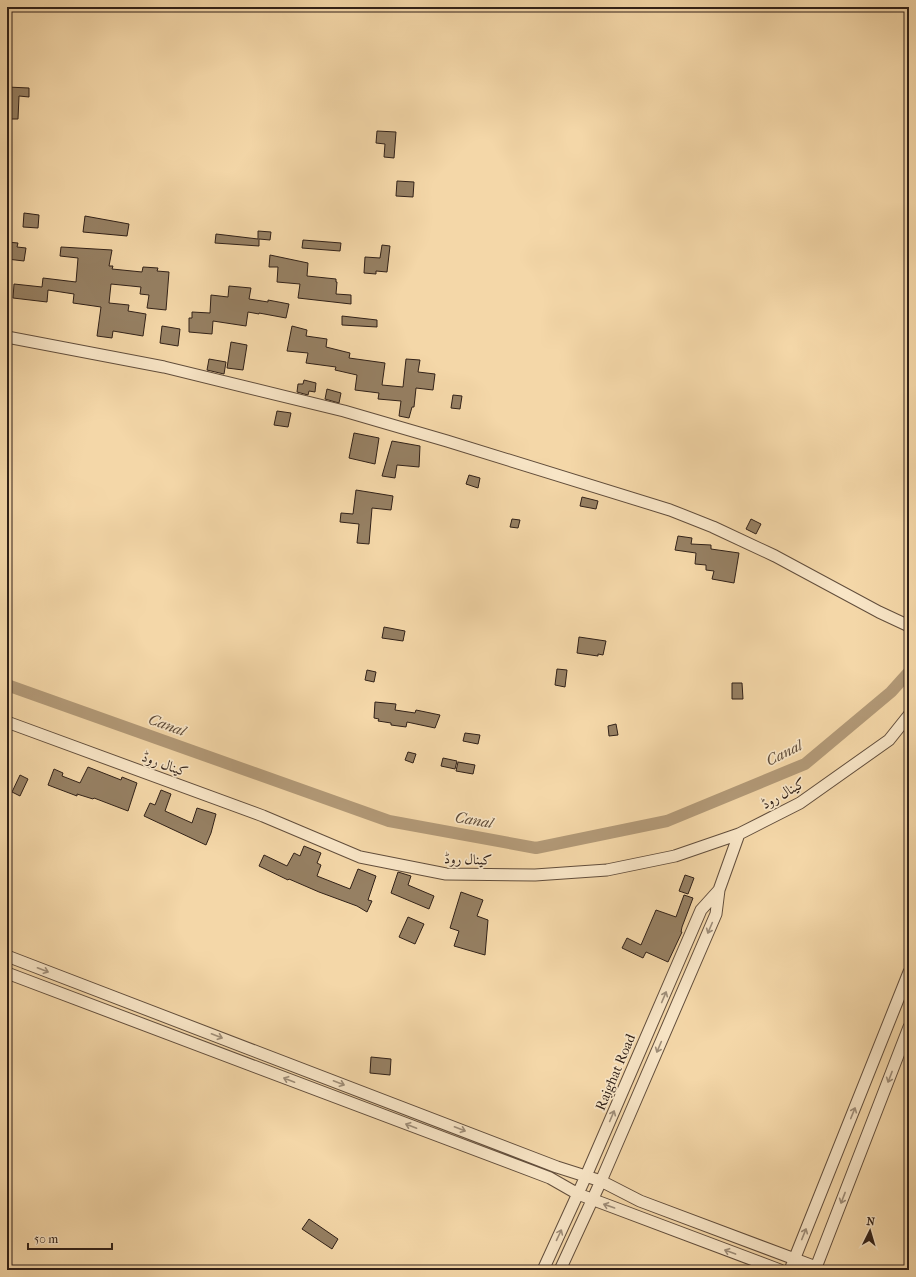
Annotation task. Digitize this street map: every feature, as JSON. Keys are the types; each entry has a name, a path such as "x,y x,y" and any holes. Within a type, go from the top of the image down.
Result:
{"street":[{"path":"7,337 164,367 344,411 447,441 670,510 713,527 775,556 879,612 909,626"},
{"name":"کینال روڈ","path":"7,722 263,816 360,857 446,874 535,875 607,870 675,856 739,834 800,803 889,740 909,715"},
{"name":"Rajghat Road","path":"560,1270 601,1181 716,914 719,890 739,834"},
{"name":"Rajghat Road","path":"543,1270 586,1176 701,910 719,890"},
{"path":"7,956 522,1152 557,1167 601,1181 640,1201 816,1268 909,1027"},
{"path":"790,1270 909,972"},
{"path":"7,973 550,1178 592,1200 780,1270"},
{"path":"166,1033 172,1019"},
{"path":"187,1041 194,1027"},
{"path":"517,1166 522,1152"},
{"path":"709,1244 713,1229"}],"building":[{"path":"7,87 29,88 29,97 19,96 18,119 7,119"},
{"path":"377,131 396,132 394,158 384,157 385,144 376,143"},
{"path":"397,181 414,182 413,197 396,196"},
{"path":"24,213 39,215 38,228 23,227"},
{"path":"85,216 129,224 127,236 83,232"},
{"path":"258,231 271,232 270,240 259,239 259,246 215,243 216,234 258,239"},
{"path":"303,240 341,243 340,251 302,248"},
{"path":"7,242 18,243 17,247 26,248 24,261 7,259"},
{"path":"382,245 390,246 387,272 376,271 376,274 364,273 365,257 380,258"},
{"path":"61,247 112,250 109,266 113,266 112,269 142,272 143,267 158,268 157,271 169,272 166,310 147,308 149,295 140,294 141,287 111,284 109,303 129,305 128,311 146,314 143,336 113,331 112,338 97,336 101,307 73,303 74,294 48,290 47,302 13,298 14,284 42,287 43,278 76,282 78,258 60,256"},
{"path":"270,255 308,263 307,276 336,279 336,294 351,295 351,304 298,298 300,284 277,282 278,267 269,267"},
{"path":"229,286 251,288 249,299 268,302 268,300 289,304 286,318 248,312 246,326 213,321 212,334 189,332 189,318 192,318 192,312 210,313 211,295 228,297"},
{"path":"342,316 377,320 377,327 342,325"},
{"path":"162,326 180,329 178,346 160,343"},
{"path":"292,326 307,330 306,336 327,339 326,347 350,353 349,358 385,363 382,385 403,387 406,359 420,360 418,372 435,374 433,390 416,388 414,407 412,407 409,418 399,416 401,401 378,399 379,393 355,390 357,375 335,370 336,367 306,363 308,353 287,351"},
{"path":"231,342 247,345 243,370 227,368"},
{"path":"209,359 226,362 224,374 207,370"},
{"path":"304,380 316,383 315,392 309,391 308,395 297,392 298,384 303,384"},
{"path":"327,389 341,393 339,403 325,399"},
{"path":"453,395 462,396 460,409 451,408"},
{"path":"277,411 291,413 288,427 274,425"},
{"path":"354,433 379,438 375,464 349,458"},
{"path":"392,441 420,446 419,467 397,465 395,478 382,476"},
{"path":"469,475 480,478 478,488 466,484"},
{"path":"356,490 393,496 391,510 372,508 369,544 357,543 359,524 340,522 341,513 353,514"},
{"path":"582,497 598,501 596,509 580,506"},
{"path":"512,519 520,520 518,528 510,527"},
{"path":"751,519 761,524 756,534 746,529"},
{"path":"678,536 692,538 691,544 711,545 711,549 739,553 734,583 712,579 714,571 706,570 706,565 695,564 696,553 675,550"},
{"path":"384,627 405,631 403,641 382,638"},
{"path":"579,637 606,641 603,655 598,654 598,656 577,653"},
{"path":"557,669 567,670 565,687 555,685"},
{"path":"367,670 376,672 374,682 365,680"},
{"path":"732,683 742,683 743,699 732,699"},
{"path":"375,702 396,704 395,710 415,713 416,710 440,715 435,728 407,722 406,727 391,725 391,723 378,721 379,719 374,718"},
{"path":"616,724 618,735 609,736 608,726"},
{"path":"465,733 480,735 478,744 463,741"},
{"path":"408,752 416,754 413,763 405,760"},
{"path":"443,758 457,761 455,769 441,766"},
{"path":"458,762 475,765 473,774 456,771"},
{"path":"88,767 121,780 122,777 137,783 128,811 94,798 93,799 77,794 77,796 48,785 54,769 63,773 62,776 80,783"},
{"path":"20,775 28,779 20,796 12,792"},
{"path":"161,790 171,794 165,811 192,823 197,808 216,814 206,845 144,816 150,803 155,805"},
{"path":"304,846 321,853 317,863 321,865 317,876 350,889 358,869 376,876 368,900 372,901 367,912 357,906 289,879 288,880 259,866 264,855 287,866 294,853 300,856"},
{"path":"398,872 411,876 408,885 434,896 429,909 391,893"},
{"path":"685,875 694,878 688,894 679,891"},
{"path":"461,892 483,900 477,916 488,920 485,955 454,946 459,931 450,928"},
{"path":"684,895 693,898 682,927 682,932 668,962 646,952 643,958 622,948 627,938 641,945 656,910 676,917"},
{"path":"408,917 424,924 415,944 399,937"},
{"path":"371,1057 391,1059 390,1075 370,1073"},
{"path":"309,1219 338,1239 332,1249 302,1229"}],"waterway":[{"name":"Canal","path":"7,685 389,821 536,848 667,821 805,764 891,692 909,672"}]}
